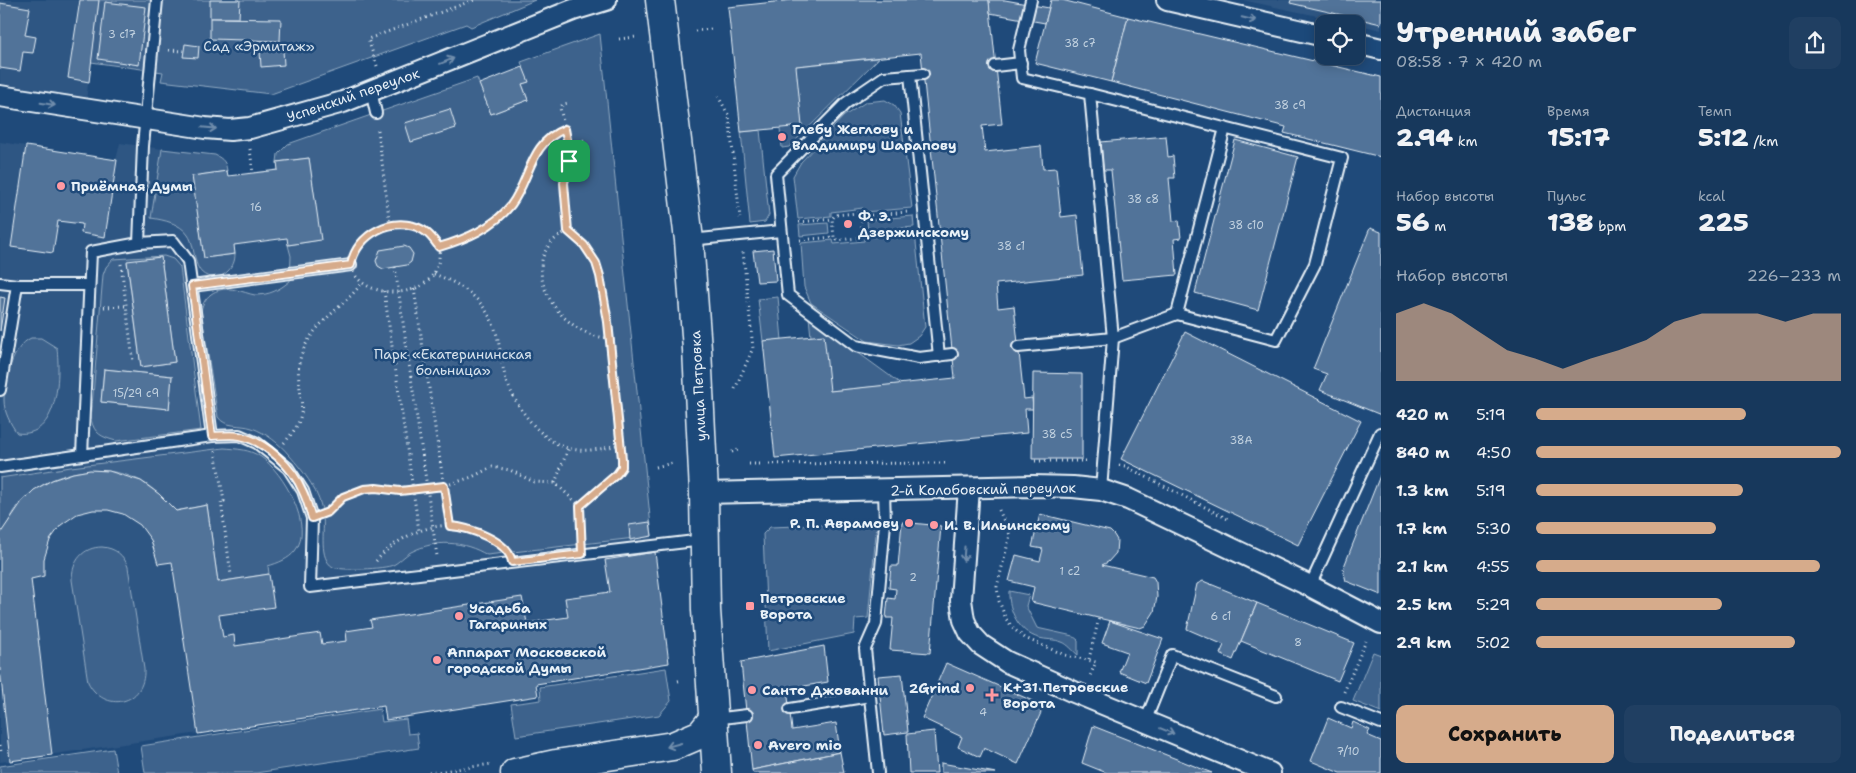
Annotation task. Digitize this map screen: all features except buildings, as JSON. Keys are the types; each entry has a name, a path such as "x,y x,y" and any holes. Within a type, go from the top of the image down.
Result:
{"main road":[{"name":"улица Петровка","path":"660,0 688,240 704,493 704,540 717,773"},
{"path":"515,773 556,764 673,746 701,734 713,719"}],"street":[{"name":"Успенский переулок","path":"0,96 146,120 213,128 250,128 297,116 371,91 573,10 606,0"},
{"path":"1167,0 1198,3 1315,34"},
{"path":"1365,45 1381,49"},
{"name":"2-й Колобовский переулок","path":"704,493 1073,487 1101,490 1128,500 1310,586 1381,624"},
{"path":"969,488 961,600 964,620 970,633 981,645 1007,662 1248,769 1270,773"}],"lane":[{"path":"139,243 146,120 157,0"},
{"path":"1018,347 1113,338 1177,314 1276,340 1314,264 1342,158 1022,78 1019,50 1031,0"},
{"path":"995,66 1021,63"},
{"path":"923,74 884,77 846,102 776,174 781,232 788,295 856,346 919,358 952,354"},
{"path":"910,75 939,356"},
{"path":"371,91 376,113"},
{"path":"1090,94 1113,338 1101,490"},
{"path":"1177,314 1225,128"},
{"path":"688,240 781,232"},
{"path":"82,455 90,252 139,243 174,240 188,261 212,436"},
{"path":"192,286 351,265"},
{"path":"0,283 18,285 88,285"},
{"path":"0,390 18,285"},
{"path":"1310,586 1380,433"},
{"path":"0,467 212,436 239,435 257,443 274,455 288,468 303,490 312,518 310,587 704,540"},
{"path":"878,773 866,649 876,624 885,523 884,490"},
{"path":"1145,722 1172,655 1276,696"},
{"path":"790,708 870,696"},
{"path":"1341,707 1381,723"},
{"path":"713,719 747,715"}],"path":[{"path":"379,73 368,38 474,0"},
{"path":"695,31 711,29"},
{"path":"620,39 636,37"},
{"path":"569,103 563,104 560,108 568,142 569,161 564,183 568,231 584,245 596,263 604,293 622,459 622,467 617,474 580,506"},
{"path":"376,113 390,226"},
{"path":"439,247 468,237 484,229 498,218 511,204 537,152 551,137 565,129"},
{"path":"568,142 587,140"},
{"path":"250,146 253,173"},
{"path":"781,232 832,219 835,215 858,213 861,216 924,211"},
{"path":"781,232 834,237 838,240 860,238 862,234 861,216"},
{"path":"832,219 834,237"},
{"path":"408,225 423,230 439,247 439,260 434,274 427,282 414,289 399,292 384,291 362,283 352,273 351,265 354,252 362,241 372,233 390,226 408,225"},
{"path":"862,234 926,229"},
{"path":"568,231 553,241 543,258 542,280 547,295 563,318 576,328 599,338 609,338"},
{"path":"119,246 133,361"},
{"path":"395,267 439,571"},
{"path":"434,274 466,290 483,307 496,331 506,377 523,414 544,435 568,449 596,449 620,444"},
{"path":"274,455 299,420 302,405 298,368 308,341 324,320 354,294 362,283"},
{"path":"414,289 450,526"},
{"path":"384,291 419,531"},
{"path":"212,436 224,501 221,501 231,575"},
{"path":"555,484 568,449"},
{"path":"732,452 738,450"},
{"path":"656,467 672,463"},
{"path":"312,518 328,512 343,497 353,492 376,488 400,491 444,486 472,477 492,467 502,468 534,482 555,484 580,506 582,554"},
{"path":"996,505 1010,535 997,587 999,601 1006,619 1025,638 1065,655 1096,662 1090,676"},
{"path":"363,580 370,568 392,546 419,531 450,526 463,527 486,536 505,549 511,556 512,562"},
{"path":"1089,659 1099,618"},
{"path":"1344,692 1366,641"},
{"path":"0,745 1,752"}],"shaded area":[{"path":"0,0 99,0 86,100 0,87"},
{"path":"1242,0 1381,0 1381,30 1365,26 1365,15 1315,15"},
{"path":"600,34 652,536 669,663 536,684 538,696 386,720 383,706 0,762 0,142 116,160 120,143 191,153 193,175 227,171 228,176 277,170 277,162 309,158 307,138 477,78 479,84 523,68 521,62"}],"green space":[{"name":"Сад «Эрмитаж»","path":"99,0 535,0 471,27 466,24 271,94 161,81 163,72 91,62"},
{"name":"Парк «Екатерининская больница»","path":"600,34 652,536 487,555 469,547 450,543 421,548 411,552 395,564 388,566 353,569 333,567 325,557 322,508 311,483 300,468 281,447 267,436 252,428 225,423 218,417 201,311 205,300 218,290 238,290 255,295 270,293 278,289 290,281 291,256 288,245 320,240 309,158 277,162 278,154 288,144 477,78 491,114 528,100 522,84 528,82 521,62"},
{"path":"879,58 789,147 782,148 780,128 796,66"},
{"path":"885,100 894,105 900,113 912,208 864,212 863,208 831,212 831,216 798,219 793,176 801,162 844,116 866,102"},
{"path":"760,130 769,215 765,222 750,224 741,132"},
{"path":"162,149 215,155 225,163 227,171 193,176 204,258 235,254 232,265 222,275 211,277 200,271 191,240 185,231 166,221 151,218"},
{"path":"913,216 914,227 868,231 867,220"},
{"path":"828,223 829,233 800,236 799,225"},
{"path":"915,233 925,327 919,336 909,343 898,345 867,341 811,303 804,287 801,243 833,240 834,244 864,241 864,238"},
{"path":"164,256 173,259 180,267 201,430 116,441 103,436 94,428 91,419 103,275 106,267 113,259","holes":["161,257 175,362 141,367 127,262","104,369 172,376 169,409 101,402"]},
{"path":"778,297 782,340 763,341 758,299"},
{"path":"809,317 901,384 830,391 811,337"},
{"path":"31,338 41,338 57,348 57,389 49,416 41,426 31,432 17,433 6,413 4,392 11,364 19,348"},
{"path":"224,448 252,452 270,464 287,487 299,515 300,541 295,551 279,562 268,566 269,574 218,582 207,505 176,511 155,491 141,481 110,471 78,472 47,482 21,502 0,534 0,478"},
{"path":"877,523 868,618 855,619 854,634 768,651 763,534 770,527"},
{"path":"102,547 118,553 128,567 144,669 143,681 138,691 123,701 104,699 95,692 88,682 72,580 76,561 80,556 89,549"},
{"path":"1009,591 1029,595 1026,606 1037,628 1073,636 1078,640 1078,655 1064,643 1039,638 1020,626 1010,606"},
{"path":"1373,652 1381,655 1381,712 1353,701"},
{"path":"666,668 671,701 659,715 516,736 511,704 541,700 540,687"},
{"path":"380,709 382,722 406,719 408,734 417,733 419,748 256,773 145,773 141,746"},
{"path":"113,749 117,773 0,773 0,766"}],"place":[{"name":"Глебу Жеглову и Владимиру Шарапову","path":"782,137"},
{"name":"Приёмная Думы","path":"61,186"},
{"name":"Ф. Э. Дзержинскому","path":"848,224"},
{"name":"Р. П. Аврамову","path":"909,523"},
{"name":"И. В. Ильинскому","path":"934,525"},
{"name":"Петровские Ворота","path":"750,606"},
{"name":"Усадьба Гагариных","path":"459,616"},
{"name":"Аппарат Московской городской Думы","path":"437,660"},
{"name":"2Grind","path":"970,688"},
{"name":"Санто Джованни","path":"752,690"},
{"name":"К+31 Петровские Ворота","path":"992,695"},
{"name":"Avero mio","path":"758,745"}],"route":[{"path":"565,129 569,161 564,183 568,231 577,237 591,254 600,276 608,322 622,459 622,467 617,474 580,506 582,554 512,562 511,556 505,549 486,536 463,527 450,526 444,486 400,491 376,488 364,489 343,497 328,512 312,518 303,490 288,468 274,455 257,443 239,435 212,436 192,286 351,265 354,252 366,236 384,228 402,224 423,230 433,238 439,247 456,242 484,229 498,218 511,204 537,152 551,137 565,129"}]}
